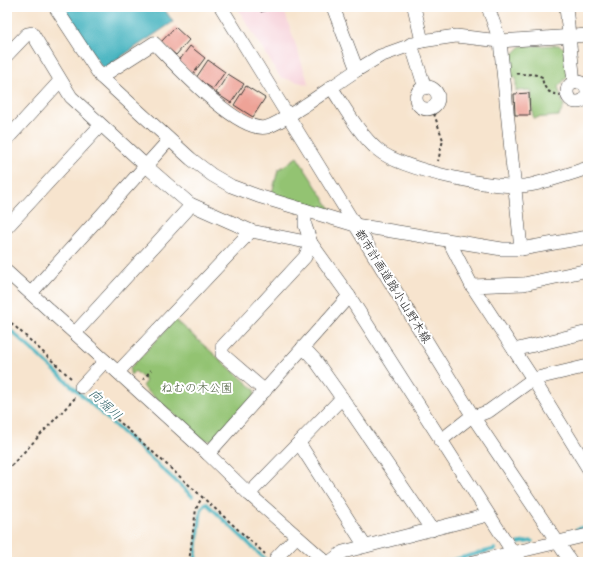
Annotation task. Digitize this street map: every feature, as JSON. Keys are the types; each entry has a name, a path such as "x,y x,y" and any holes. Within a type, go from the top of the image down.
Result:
{"street":[{"path":"55,7 101,77 169,140 212,175 231,186 355,225 502,249 521,249 588,237"},
{"name":"都市計画道路小山野木線","path":"221,7 474,418 571,562"},
{"path":"333,7 357,70"},
{"path":"414,7 417,42 425,88 419,91 417,101 424,108 432,108"},
{"path":"488,7 500,41 513,186 521,249"},
{"path":"566,7 574,83 568,89 568,95 574,102 586,101 586,88 582,84 574,83"},
{"path":"7,55 27,34 32,33 71,97 100,126 190,204 250,231 311,243"},
{"path":"101,77 154,43 206,95 248,124 260,128 267,127 288,116 380,56 417,42 456,36 500,41 588,35"},
{"path":"7,139 60,81"},
{"path":"331,87 368,140 379,151 412,168 436,174 513,186 529,185 588,168"},
{"path":"7,228 100,126"},
{"path":"31,293 169,140"},
{"path":"74,333 187,210 190,204"},
{"path":"305,210 305,225 311,243 349,296 515,557"},
{"path":"118,372 250,231"},
{"path":"449,240 472,286 533,379 588,468"},
{"path":"264,391 222,354 222,347 305,258 311,243"},
{"path":"472,286 524,284 588,270"},
{"path":"7,272 208,454 296,537 326,562"},
{"path":"208,454 349,296"},
{"path":"514,350 588,332"},
{"path":"303,347 315,360 342,398 432,530"},
{"path":"81,387 105,361"},
{"path":"440,441 468,418 474,418 489,411 533,379 588,366"},
{"path":"249,494 342,398"},
{"path":"299,443 365,546"},
{"path":"330,562 343,552 488,515"},
{"path":"474,562 515,557 588,535"},
{"path":"278,560 296,537"}],"path":[{"path":"503,71 523,76 536,74 542,77 546,91 550,93 568,95"},
{"path":"432,108 443,140 436,174"},
{"path":"7,319 262,551 278,560"},
{"path":"7,470 75,399 81,387"},
{"path":"189,562 196,509 202,497"}],"shaded area":[{"path":"237,7 283,7 309,85 280,77"}],"green space":[{"path":"559,45 564,48 568,76 558,87 564,106 559,116 533,118 531,90 516,91 516,77 509,78 511,56 521,46"},
{"path":"297,157 332,211 330,213 271,197 278,170"},
{"name":"ねむの木公園","path":"175,320 255,390 254,397 212,441 201,439 142,386 146,381 135,371 131,375 130,373 130,368"}],"water":[{"path":"61,7 163,7 173,22 103,69"}],"building":[{"path":"259,7 275,7 261,12"},
{"path":"175,27 189,40 176,55 161,42"},
{"path":"190,46 205,58 193,74 178,62"},
{"path":"208,60 225,72 213,89 196,78"},
{"path":"228,74 244,84 231,103 216,93"},
{"path":"246,86 265,98 253,117 234,105"},
{"path":"529,93 530,115 515,115 514,94"}],"waterway":[{"name":"向堀川","path":"7,327 192,496"},
{"path":"195,562 201,510 206,503 268,562"},
{"path":"577,529 588,526"},
{"path":"519,543 532,541"},
{"path":"445,562 495,549"}]}
